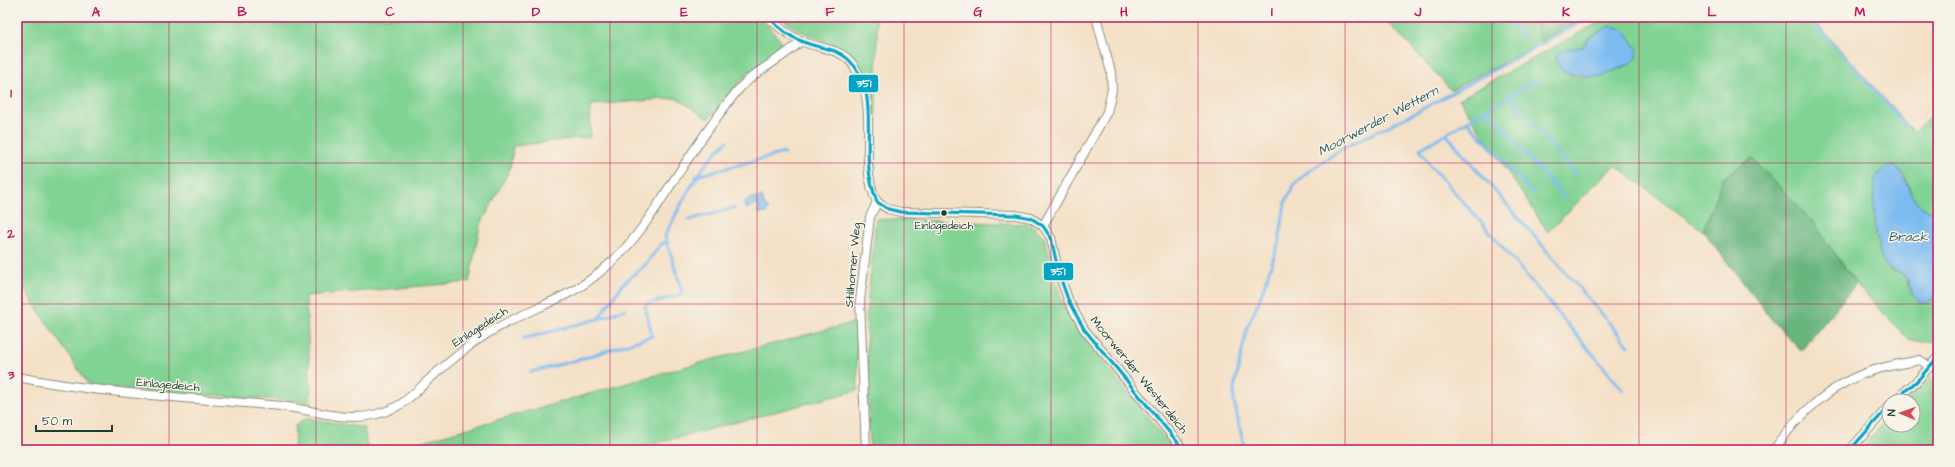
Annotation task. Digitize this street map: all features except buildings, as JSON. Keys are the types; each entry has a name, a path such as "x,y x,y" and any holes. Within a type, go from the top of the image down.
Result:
{"street":[{"path":"769,17 783,30 801,41 831,49 843,55 854,66 864,86 868,114 870,176 872,191 877,202 888,209 901,212 1016,215 1031,218 1043,226 1107,112 1112,90 1111,72 1096,17"},
{"name":"Einlagedeich","path":"17,377 128,394 281,407 352,417 369,416 389,410 409,400 448,363 491,331 509,320 582,286 615,259 648,221 709,127 740,88 753,76 792,50 801,41"},
{"name":"Stillhorner Weg","path":"866,450 860,301 870,217 877,202"},
{"name":"Moorwerder Westerdeich","path":"1043,226 1050,238 1059,274 1069,302 1084,329 1184,450"},
{"path":"1902,393 1930,367 1938,357"},
{"path":"1774,450 1789,429 1805,413 1826,395 1852,379 1878,369 1920,360 1930,367"},
{"path":"1850,450 1881,415"}],"green space":[{"path":"17,17 760,17 780,40 781,49 748,73 708,119 677,98 591,105 590,137 513,146 510,169 480,226 469,282 306,296 311,402 123,389 88,384 26,292 17,289"},
{"path":"779,17 876,17 875,168 871,87 848,51 800,31"},
{"path":"1383,17 1531,17 1536,25 1541,43 1451,90"},
{"path":"1531,17 1586,17 1541,43 1536,25"},
{"path":"1609,17 1811,17 1914,132 1938,110 1938,214 1919,205 1910,191 1905,176 1901,170 1895,166 1889,166 1875,183 1874,224 1880,252 1891,271 1897,272 1906,278 1912,295 1931,301 1938,292 1938,343 1909,340 1856,284 1813,222 1723,178 1703,231 1615,165 1548,232 1459,99","holes":["1609,26 1616,27 1638,50 1632,63 1623,68 1602,75 1581,77 1571,75 1562,69 1555,60 1583,47 1588,38"]},
{"path":"1752,158 1813,222 1856,284 1801,351 1772,320 1703,231 1723,178"},
{"path":"876,219 1026,224 1035,228 1044,237 1063,305 1079,332 1174,450 870,450 866,319"},
{"path":"856,322 858,390 631,450 391,450 684,367"},
{"path":"1938,371 1938,450 1860,450 1881,425 1881,433 1921,433 1921,393 1914,393 1927,383"},
{"path":"307,418 364,428 367,447 391,450 294,450 295,426"}],"water":[{"path":"1609,26 1620,28 1627,33 1638,50 1637,58 1632,63 1599,77 1563,72 1555,60 1557,54 1567,49 1583,47 1590,37"},
{"name":"Brack","path":"1889,166 1898,168 1903,175 1912,196 1921,207 1938,214 1938,292 1928,303 1918,302 1904,275 1888,268 1881,256 1874,219 1874,193 1877,175"},
{"path":"762,197 764,204 768,208 767,213 758,213 759,207 756,204 747,209 744,207 744,202 752,198"}],"waterway":[{"path":"1506,17 1523,38"},
{"name":"Moorwerder Wettern","path":"1245,450 1234,402 1234,388 1247,328 1259,301 1279,242 1285,203 1294,185 1305,174 1340,150 1415,113 1591,17"},
{"path":"1809,17 1906,126"},
{"path":"1537,80 1420,149 1430,165 1483,224 1623,390"},
{"path":"1510,96 1576,175"},
{"path":"1487,109 1564,198"},
{"path":"1467,121 1533,194"},
{"path":"1446,134 1629,346"},
{"path":"531,372 581,359 652,336 645,306 647,304 680,295 682,291 665,236 699,174 716,152 727,141"},
{"path":"696,176 784,153"},
{"path":"688,220 734,208"},
{"path":"598,319 623,284 645,265 661,244 666,242"},
{"path":"523,339 598,319 626,309"}],"transit line":[{"name":"351","path":"769,17 777,26 797,39 834,51 844,56 857,70 867,97 869,170 877,202"},
{"name":"351","path":"877,202 888,209 901,212 1016,215 1031,218 1043,226 1051,238 1059,274 1069,302 1084,329 1184,450"},
{"name":"351","path":"1903,393 1918,380 1938,357"},
{"name":"351","path":"1850,450 1881,415"}],"place":[{"name":"Einlagedeich","path":"944,213"}]}
